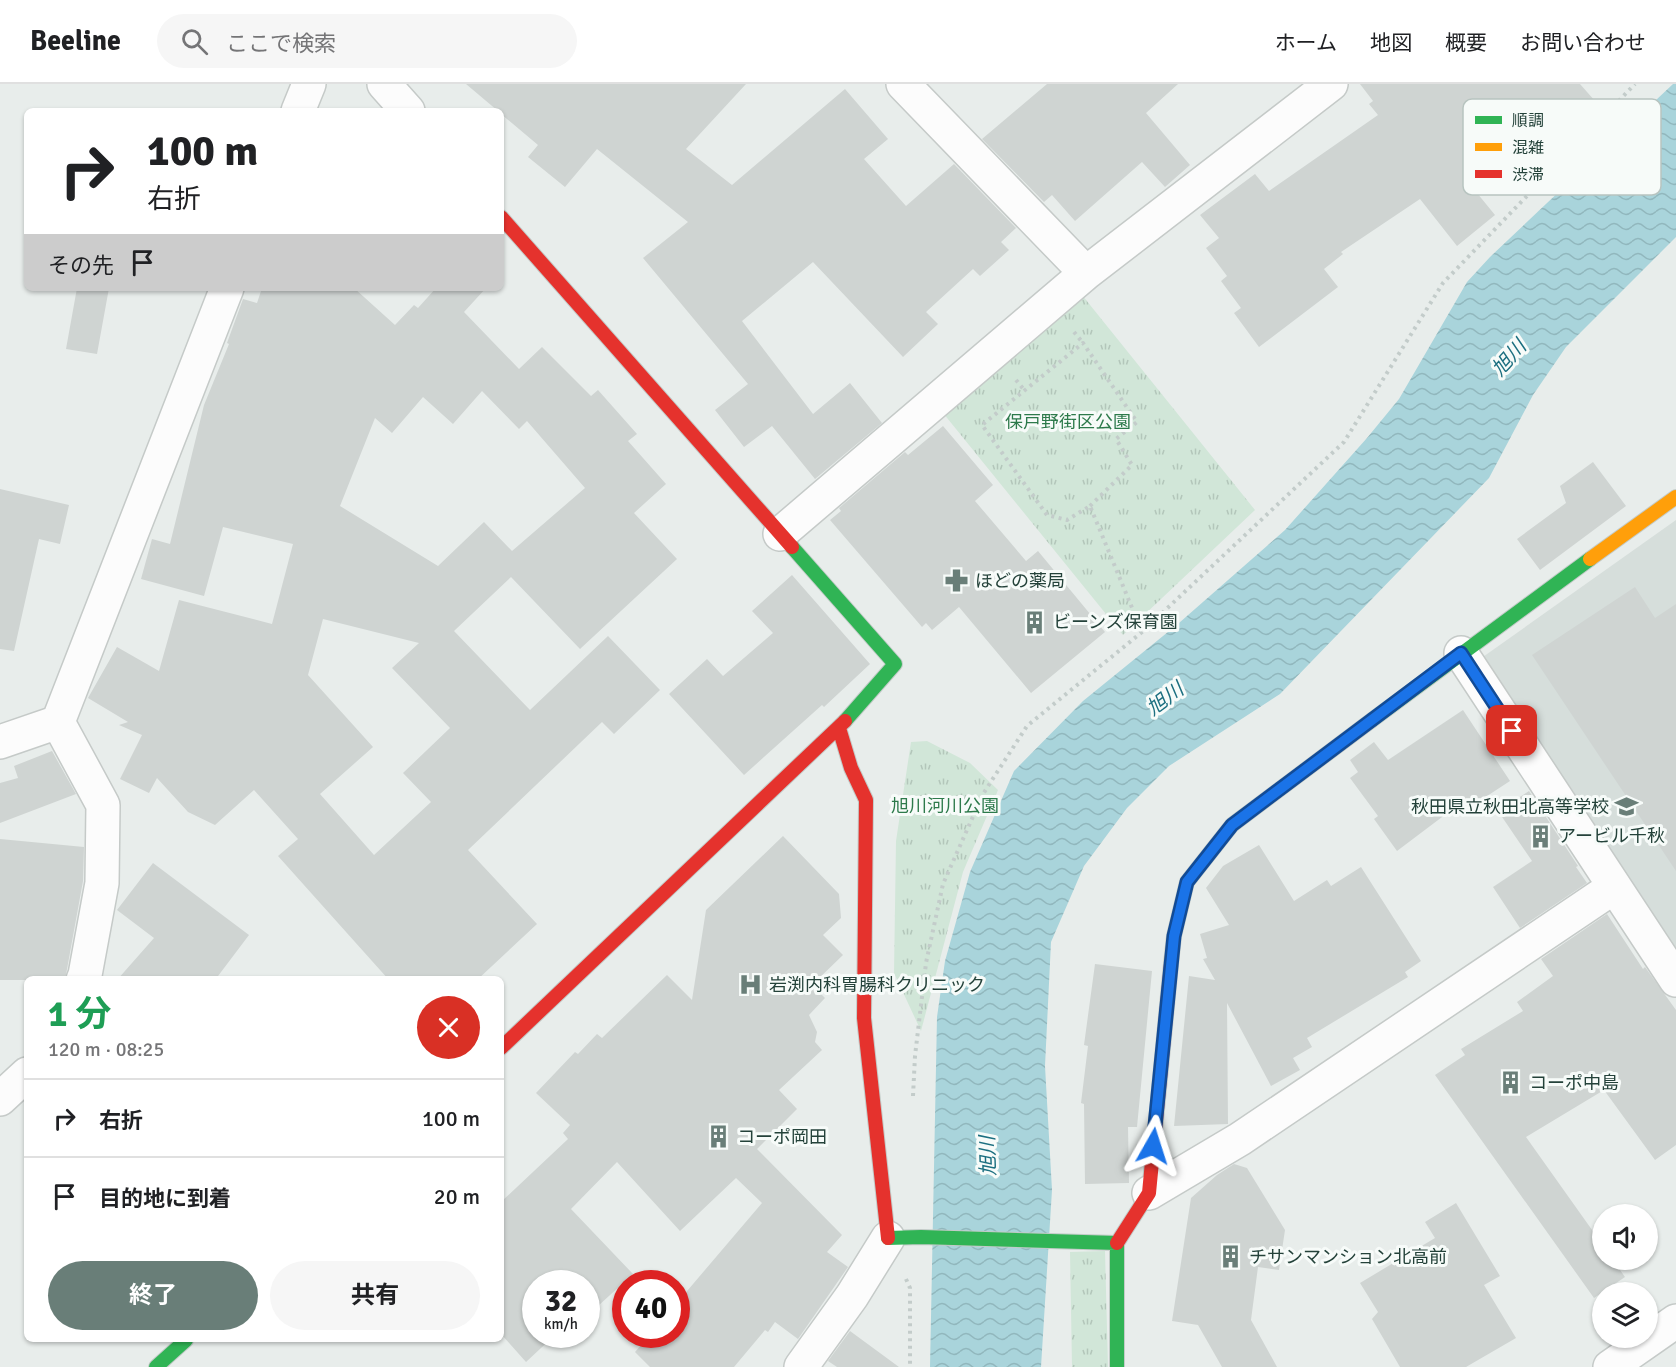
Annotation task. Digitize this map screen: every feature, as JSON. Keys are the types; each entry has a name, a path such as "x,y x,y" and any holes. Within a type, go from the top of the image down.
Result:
{"street":[{"path":"299,108 309,84"},
{"path":"384,84 405,108"},
{"path":"903,84 1086,273"},
{"path":"780,534 1086,273 1331,84"},
{"path":"504,220 895,664 839,728 504,1045"},
{"path":"0,742 58,722 226,291"},
{"path":"1117,1367 1117,1244 1149,1193 1174,936 1187,882 1232,825 1461,653 1676,497"},
{"path":"1461,653 1676,980"},
{"path":"58,722 103,805 102,883 85,976"},
{"path":"801,1367 852,1296 888,1238 864,1018 866,800 851,768 839,728"},
{"path":"1149,1193 1240,1139 1614,887"},
{"path":"0,1099 24,1077"},
{"path":"888,1238 921,1237 1117,1244"},
{"path":"1610,1367 1676,1321"},
{"path":"156,1367 184,1342"}],"path":[{"path":"1621,99 1635,84"},
{"path":"913,1103 915,1056 926,963 943,884 983,794 1027,726 1142,632 1344,442 1443,284 1528,195"},
{"path":"1083,343 1137,422 1116,439 1132,465 1090,506 1067,520 1047,515 982,426 1083,343"},
{"path":"1090,506 1142,632"},
{"path":"888,1238 910,1288 910,1367"}],"shaded area":[{"name":"秋田県立秋田北高等学校","path":"1676,520 1676,954 1480,659"}],"green space":[{"name":"保戸野街区公園","path":"1078,290 1255,510 1123,635 939,408"},
{"name":"旭川河川公園","path":"927,741 970,763 998,790 963,872 921,1031 894,973 896,841 911,742"},
{"path":"1105,1251 1108,1367 1072,1367 1070,1252"}],"water":[{"name":"旭川","path":"1673,84 1676,84 1676,237 1566,347 1533,395 1489,478 1280,694 1169,766 1127,808 1084,866 1051,942 1045,1066 1052,1190 1041,1367 930,1367 937,1017 945,961 970,872 1014,771 1083,701 1179,623 1285,530 1399,399 1467,282 1556,195 1661,195 1661,99 1657,99"}],"building":[{"path":"466,84 746,84 686,149 732,185 845,89 888,139 864,159 906,206 954,164 1016,228 1001,242 1009,250 980,276 973,269 926,312 938,324 903,357 813,262 742,321 813,414 850,383 882,423 815,479 772,426 744,447 715,410 748,384 643,258 688,222 597,149 565,187 528,157 538,145 504,117 504,108 494,108"},
{"path":"1047,84 1178,84 1146,113 1190,165 1165,187 1142,162 1075,221 1052,195 1044,202 982,139"},
{"path":"1360,84 1580,84 1593,99 1463,99 1463,195 1479,195 1495,215 1457,246 1420,199 1341,252 1343,254 1324,269 1338,287 1259,347 1234,313 1241,308 1221,281 1227,276 1206,248 1219,238 1200,215 1255,174 1269,191 1378,115 1369,104 1373,101"},
{"path":"76,291 108,291 97,354 66,349"},
{"path":"261,291 357,291 395,325 414,305 418,308 433,291 483,291 464,312 519,369 542,347 591,396 598,390 637,434 628,441 666,484 634,513 677,559 580,649 511,577 454,631 530,710 608,636 660,690 614,734 602,722 468,850 537,924 481,976 385,976 278,856 298,839 254,790 215,825 188,812 157,778 149,793 120,779 142,735 119,725 128,722 88,698 117,647 159,671 179,600 272,624 293,544 223,527 204,596 141,579 152,539 170,544 204,405 229,344 227,343 243,299 257,303","holes":["482,391 519,429 527,421 585,488 512,551 484,522 438,566 340,506 375,418 392,433 423,397 453,424","323,619 419,643 392,668 450,728 403,773 431,802 374,855 320,794 373,747 308,675"]},
{"path":"943,426 993,485 975,501 1026,561 1038,551 1105,632 1031,693 959,607 932,630 926,623 922,627 830,520 841,511 839,508 905,452 908,455"},
{"path":"1593,462 1626,506 1540,570 1517,539 1566,503 1560,486"},
{"path":"0,489 69,505 60,544 39,539 14,651 0,649"},
{"path":"792,575 870,664 824,707 822,705 744,775 669,694 707,659 723,676 773,633 752,611"},
{"path":"1635,587 1655,618 1676,604 1676,871 1532,655"},
{"path":"1463,710 1510,781 1458,815 1454,808 1397,851 1374,819 1378,816 1350,778 1358,772 1350,760 1374,742 1388,760"},
{"path":"52,751 76,794 0,823 0,783 18,778 14,766"},
{"name":"アービル千秋","path":"1529,791 1587,883 1520,928 1493,887 1532,861 1498,811"},
{"path":"783,836 839,894 841,918 823,935 843,955 812,985 825,998 809,1015 817,1032 815,1042 822,1050 779,1090 797,1109 757,1149 842,1235 827,1252 848,1267 798,1339 775,1322 768,1332 765,1330 734,1367 650,1367 635,1352 639,1348 690,1348 690,1288 762,1203 736,1178 680,1231 617,1162 571,1209 629,1270 612,1270 612,1293 600,1304 600,1270 522,1270 522,1348 541,1348 526,1362 504,1337 504,1199 568,1139 563,1133 570,1125 536,1093 575,1052 578,1054 597,1034 602,1038 667,975 692,1000 706,910"},
{"path":"0,839 84,847 83,881 66,976 24,976 24,980 0,980"},
{"path":"1259,845 1294,901 1327,880 1331,886 1361,867 1421,961 1405,972 1408,977 1307,1038 1312,1047 1293,1058 1300,1070 1271,1086 1227,1003 1228,1124 1174,1126 1189,976 1215,980 1203,959 1207,958 1200,934 1229,925 1206,888 1223,866"},
{"path":"153,863 249,935 218,976 121,976 154,938 117,910"},
{"path":"1607,914 1643,969 1645,967 1676,1010 1676,1145 1655,1160 1604,1090 1526,1137 1592,1230 1592,1270 1620,1270 1625,1277 1618,1282 1592,1282 1592,1295 1435,1075 1465,1055 1461,1049 1523,1011 1517,1002 1553,976 1541,959"},
{"path":"1095,964 1152,971 1137,1127 1128,1127 1129,1183 1085,1184 1084,1104 1081,1103 1088,1046 1084,1045"},
{"name":"チサンマンション北高前","path":"1234,1164 1247,1168 1285,1230 1279,1270 1258,1267 1251,1320 1277,1367 1222,1367 1198,1325 1172,1321 1191,1198 1217,1175"},
{"path":"1456,1203 1500,1276 1484,1285 1516,1338 1466,1367 1400,1367 1372,1319 1378,1312 1360,1283 1435,1238 1425,1222"},
{"path":"850,1331 899,1367 837,1367 828,1361"}],"traffic: fast":[{"path":"792,547 895,664 845,721"},
{"path":"1372,720 1590,559"},
{"path":"888,1238 1117,1243 1117,1367"},
{"path":"156,1367 184,1342"}],"traffic: slow":[{"path":"1590,559 1676,497"},
{"path":"1171,964 1174,936 1187,882 1232,825 1372,720"}],"traffic: jam":[{"path":"504,220 792,547"},
{"path":"504,1045 845,721"},
{"path":"839,728 851,768 866,800 864,1018 888,1238"},
{"path":"1117,1243 1149,1193 1171,964"}],"place":[{"name":"ほどの薬局","path":"957,581"},
{"name":"ビーンズ保育園","path":"1035,622"},
{"name":"秋田県立秋田北高等学校","path":"1627,807"},
{"name":"アービル千秋","path":"1540,836"},
{"name":"岩渕内科胃腸科クリニック","path":"751,985"},
{"name":"コーポ中島","path":"1511,1083"},
{"name":"コーポ岡田","path":"719,1137"},
{"name":"チサンマンション北高前","path":"1231,1257"}],"route":[{"path":"1153,1146 1174,936 1187,882 1232,825 1461,653 1512,731"}]}
